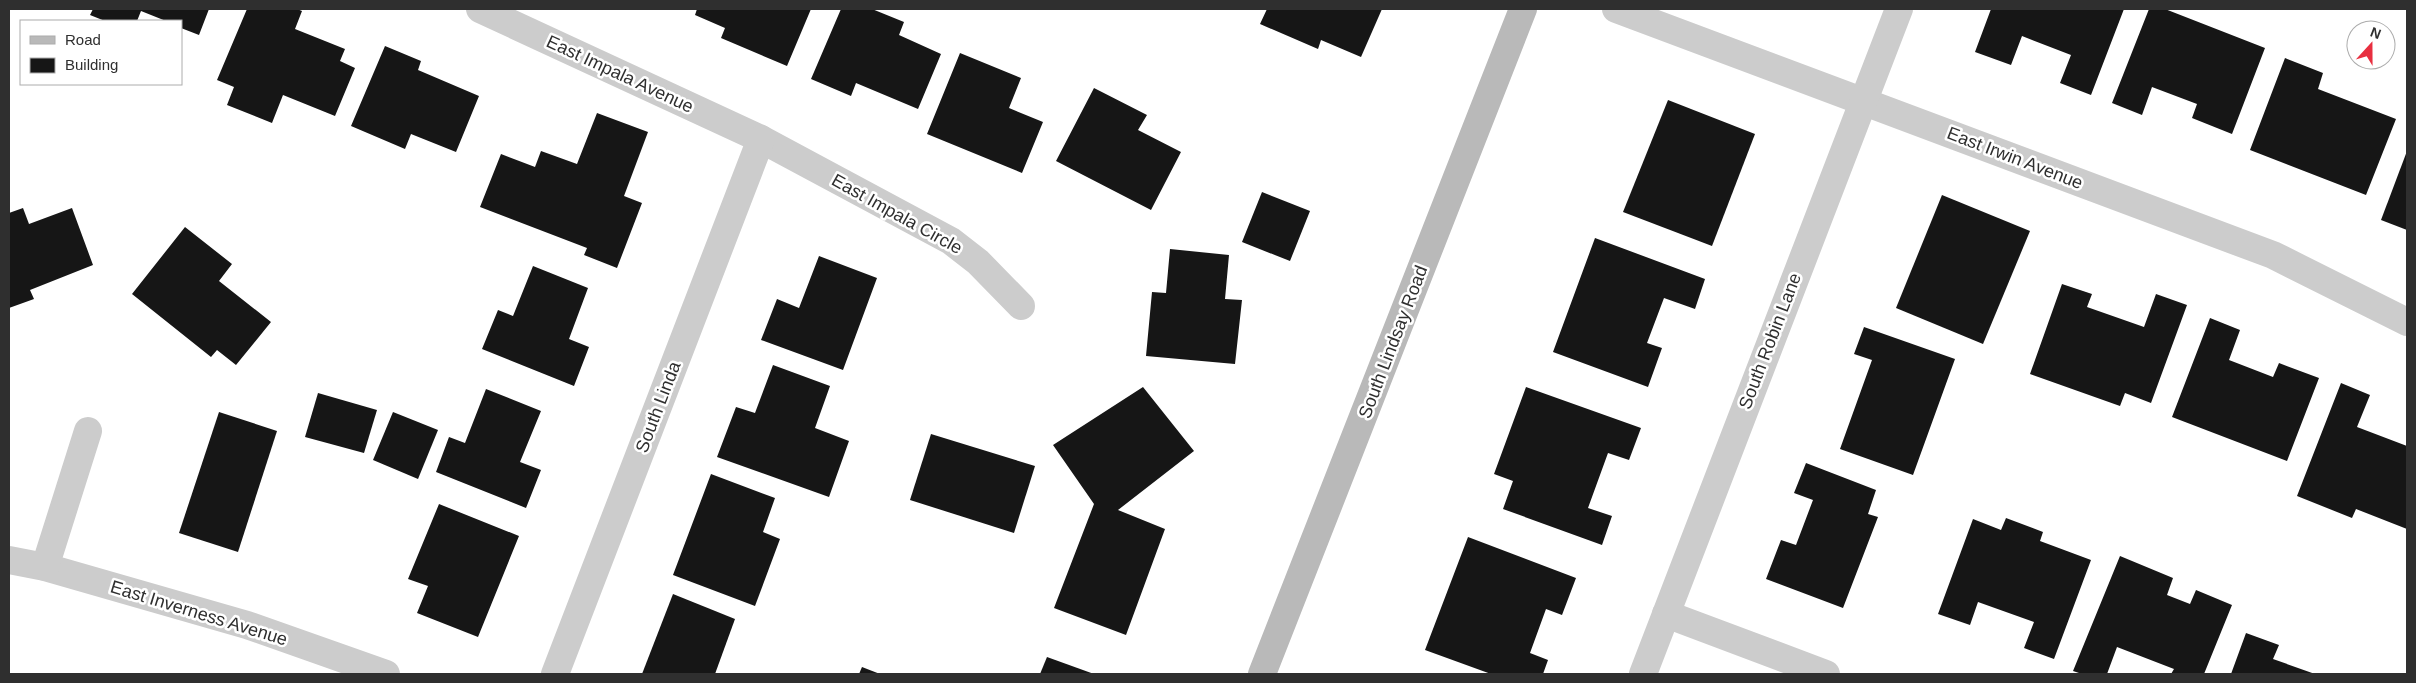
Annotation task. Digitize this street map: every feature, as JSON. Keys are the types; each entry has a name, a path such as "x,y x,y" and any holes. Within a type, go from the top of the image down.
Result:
{"main road":[{"name":"South Lindsay Road","path":"1262,674 1524,9"}],"street":[{"name":"East Impala Avenue","path":"480,9 760,139"},
{"name":"East Irwin Avenue","path":"1616,9 2273,255 2407,322"},
{"name":"South Robin Lane","path":"1644,674 1899,9"},
{"name":"East Impala Circle","path":"760,139 951,241 978,262 1021,306"},
{"name":"South Linda","path":"555,674 760,139"},
{"path":"44,568 88,431"},
{"name":"East Inverness Avenue","path":"9,560 44,568 247,625 386,674"},
{"path":"1666,614 1826,674"}],"building":[{"path":"93,9 209,9 199,35 182,28 182,20 164,20 141,11 137,20 102,20 90,15"},
{"path":"247,9 297,9 302,11 295,29 345,49 340,61 355,68 335,116 283,95 272,123 227,105 234,87 217,80"},
{"path":"697,9 811,9 787,66 721,38 725,28 695,15"},
{"path":"841,9 872,9 904,22 899,35 941,54 918,109 856,83 851,96 811,79"},
{"path":"1267,9 1382,9 1361,57 1321,40 1318,49 1260,24"},
{"path":"1991,9 2124,9 2091,95 2060,83 2071,55 2022,36 2011,65 1975,52"},
{"path":"2149,9 2165,9 2265,48 2232,134 2192,118 2197,104 2152,87 2142,115 2112,103"},
{"path":"385,46 421,61 418,70 479,96 456,152 411,134 405,149 351,126"},
{"path":"960,53 1021,78 1009,108 1043,122 1022,173 927,134"},
{"path":"2285,58 2323,73 2318,89 2396,119 2366,195 2250,150"},
{"path":"1094,88 1147,115 1138,130 1181,152 1151,210 1056,161"},
{"path":"1668,100 1755,134 1712,246 1623,212"},
{"path":"597,113 648,132 624,196 642,203 617,268 584,255 587,248 480,207 501,154 535,167 541,151 577,164"},
{"path":"2407,151 2407,230 2381,220"},
{"path":"1262,192 1310,211 1290,261 1242,242"},
{"path":"1942,195 2030,231 1983,344 1896,308"},
{"path":"23,208 29,224 72,208 93,265 30,290 34,299 9,308 9,213"},
{"path":"185,227 232,264 219,281 271,322 236,365 217,350 211,357 132,294"},
{"path":"1595,238 1705,279 1695,309 1664,298 1647,343 1662,348 1648,387 1553,352"},
{"path":"1170,249 1229,255 1225,299 1242,300 1235,364 1146,356 1152,292 1166,293"},
{"path":"819,256 877,278 843,370 761,340 777,299 799,308"},
{"path":"533,266 588,288 569,339 589,347 574,386 482,349 498,310 513,316"},
{"path":"2062,284 2092,294 2087,307 2144,327 2156,294 2187,305 2151,403 2125,393 2120,406 2030,374"},
{"path":"2210,318 2240,330 2229,360 2273,377 2279,363 2319,378 2287,461 2172,417"},
{"path":"1864,327 1955,359 1913,475 1840,449 1872,360 1854,354"},
{"path":"773,365 830,386 815,428 849,441 829,497 717,457 736,407 755,413"},
{"path":"2341,383 2370,395 2357,427 2407,446 2407,529 2356,509 2352,518 2297,496"},
{"path":"1143,387 1194,451 1118,510 1165,529 1126,635 1054,608 1094,504 1053,445"},
{"path":"1526,387 1641,428 1629,460 1608,453 1588,508 1612,516 1602,545 1503,509 1513,481 1494,474"},
{"path":"486,389 541,411 520,462 541,470 526,508 436,472 449,437 465,443"},
{"path":"318,393 377,410 364,453 305,437"},
{"path":"219,412 277,431 238,552 179,533"},
{"path":"393,412 438,430 418,479 373,460"},
{"path":"931,434 1035,466 1014,533 910,500"},
{"path":"1806,463 1876,490 1868,514 1878,517 1843,608 1766,579 1781,540 1796,545 1813,500 1794,493"},
{"path":"711,474 775,498 763,532 780,539 755,606 673,575"},
{"path":"439,504 519,536 478,637 417,613 428,586 408,579"},
{"path":"2006,518 2043,532 2040,541 2091,560 2054,659 2024,648 2034,622 1978,602 1970,625 1938,614 1973,519 2001,530"},
{"path":"1468,537 1576,578 1562,615 1546,609 1530,653 1548,660 1543,674 1491,674 1425,650"},
{"path":"2120,556 2173,578 2167,595 2190,604 2196,590 2232,605 2204,674 2171,674 2174,669 2117,647 2107,674 2082,674 2073,671"},
{"path":"673,594 735,619 715,674 642,674"},
{"path":"2246,633 2279,645 2273,659 2315,674 2231,674"},
{"path":"1047,657 1094,674 1040,674"},
{"path":"862,667 880,674 859,674"}]}
